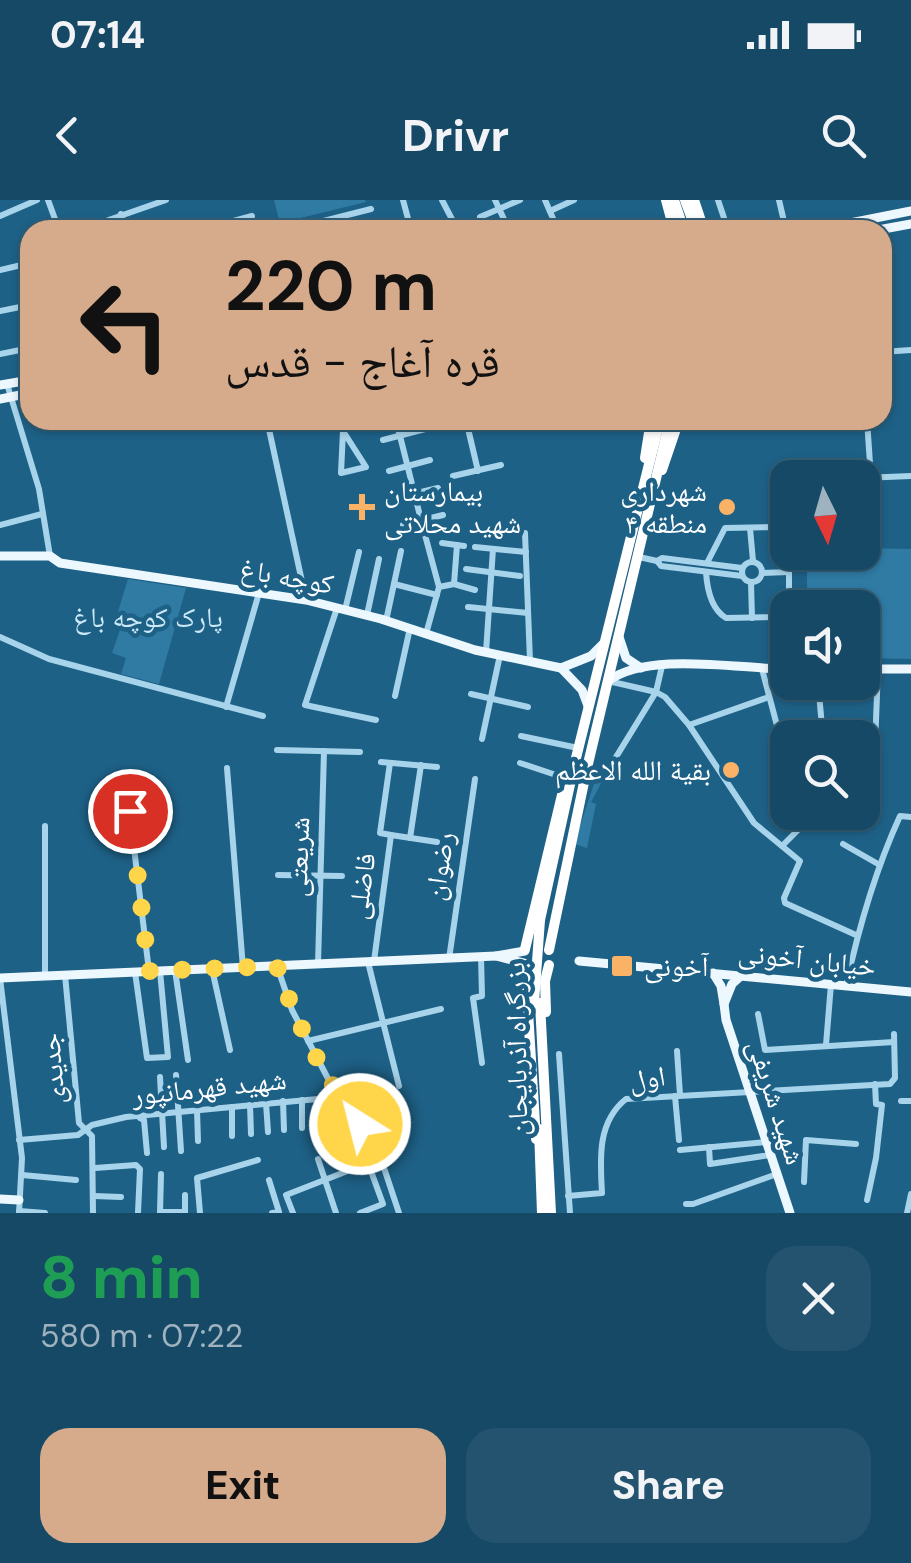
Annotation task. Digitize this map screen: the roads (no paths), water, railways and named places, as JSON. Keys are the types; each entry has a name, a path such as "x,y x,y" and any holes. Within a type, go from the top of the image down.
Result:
{"highway":[{"name":"بزرگراه آذربایجان","path":"644,480 649,430"},
{"name":"بزرگراه آذربایجان","path":"551,1213 544,1161 536,999 543,921 568,779 657,430"},
{"name":"بزرگراه آذربایجان","path":"525,950 543,921 576,792 586,768 668,430"},
{"name":"بزرگراه آذربایجان","path":"656,484 676,430"},
{"name":"بزرگراه آذربایجان","path":"549,950 543,921 574,762"},
{"path":"532,945 549,950 549,965 543,969 525,964 525,950 532,945"},
{"name":"بزرگراه آذربایجان","path":"525,964 536,999"},
{"name":"بزرگراه آذربایجان","path":"536,999 549,965"},
{"name":"بزرگراه آذربایجان","path":"542,1213 544,1161"}],"main road":[{"path":"865,220 911,211"},
{"path":"0,399 20,396"},
{"name":"کوچه باغ","path":"0,556 50,556 60,563 306,600 486,652 561,668"},
{"path":"619,637 626,658 641,668"},
{"path":"588,706 582,690 561,668 591,656 604,644"},
{"path":"608,681 629,670 662,666 770,669"},
{"path":"880,669 911,669"},
{"path":"0,978 448,959 525,950"},
{"path":"496,956 525,964"},
{"name":"خیابان آخونی","path":"579,961 911,992"},
{"name":"شهید شریفی","path":"712,972 721,986 726,1020 790,1213"},
{"path":"724,1004 732,984 742,975"},
{"path":"0,1199 19,1208"}],"street":[{"path":"0,216 37,200"},
{"path":"106,220 166,200"},
{"path":"495,200 504,220"},
{"path":"480,217 520,200"},
{"path":"545,200 554,220"},
{"path":"550,210 574,200"},
{"path":"325,220 370,208"},
{"path":"121,214 123,220"},
{"path":"237,220 252,216"},
{"path":"3,385 13,397 20,423"},
{"path":"22,430 50,556"},
{"path":"269,430 306,600"},
{"path":"399,430 421,520"},
{"path":"383,440 421,430"},
{"path":"468,430 478,470"},
{"path":"867,430 867,460"},
{"path":"343,431 366,466 341,473 343,431"},
{"path":"390,470 430,460"},
{"path":"453,476 501,465"},
{"path":"880,477 911,476"},
{"path":"396,498 438,488"},
{"path":"0,525 42,514"},
{"path":"403,526 443,515"},
{"path":"762,573 788,572 789,605 780,617 726,618 720,614 707,590 706,568 724,528 770,527"},
{"path":"742,572 752,561 750,528"},
{"path":"525,533 530,661"},
{"path":"424,534 438,591 426,634"},
{"path":"442,543 461,545 454,584"},
{"path":"475,547 526,552"},
{"path":"486,652 492,549"},
{"path":"386,621 401,550"},
{"path":"358,552 342,609 305,705 376,720"},
{"path":"639,558 662,558 742,572 752,584 752,618"},
{"path":"366,615 378,559"},
{"path":"752,561 760,564 762,573 759,581 752,584"},
{"path":"466,569 520,576"},
{"path":"394,584 438,591 454,584 475,590"},
{"path":"226,707 258,593"},
{"path":"468,607 528,613"},
{"path":"395,696 410,628"},
{"path":"0,636 49,659 263,716"},
{"path":"482,739 500,655"},
{"path":"604,776 656,692 662,666"},
{"path":"762,669 775,720"},
{"path":"608,681 666,697 754,824 800,861 785,903 856,936"},
{"path":"471,694 528,706"},
{"path":"689,725 769,696"},
{"path":"521,736 578,748"},
{"path":"277,750 360,752"},
{"name":"شریعتی","path":"318,964 324,751"},
{"path":"391,835 380,833 386,762 438,767"},
{"path":"520,763 568,779"},
{"path":"410,838 420,765"},
{"path":"227,768 243,968"},
{"path":"125,774 168,1058 148,1058 135,972"},
{"name":"رضوان","path":"448,959 474,780"},
{"path":"846,986 856,936 878,864 900,816 911,817"},
{"path":"45,826 45,976"},
{"path":"782,846 799,830"},
{"name":"فاضلی","path":"371,962 391,835 437,842"},
{"path":"844,844 878,864"},
{"path":"278,875 342,876"},
{"path":"481,957 482,996 473,998 482,1064"},
{"path":"371,962 398,1086"},
{"path":"277,966 308,1041 339,1096 370,1138 399,1213"},
{"path":"212,969 230,1050"},
{"path":"175,970 188,1060"},
{"name":"جدیدی","path":"65,975 79,1123 92,1136 93,1213"},
{"path":"0,978 22,1176 19,1208 45,1213"},
{"path":"758,1014 764,1050 826,1045 831,984"},
{"path":"308,1041 441,1009"},
{"name":"اول","path":"568,1196 602,1193 600,1159 604,1128 614,1108 626,1099 894,1082 894,1038 826,1045"},
{"path":"676,1050 679,1140"},
{"path":"559,1054 570,1213"},
{"path":"176,1075 181,1150"},
{"path":"160,1077 164,1147"},
{"path":"867,1200 882,1105 876,1104 875,1084"},
{"name":"شهید قهرمانپور","path":"19,1140 78,1135 92,1125 136,1116 339,1096"},
{"path":"302,1100 302,1128"},
{"path":"902,1101 911,1101"},
{"path":"284,1102 284,1130"},
{"path":"266,1103 268,1132"},
{"path":"250,1105 250,1134"},
{"path":"232,1107 232,1136"},
{"path":"197,1110 198,1142"},
{"path":"136,1116 144,1120 147,1153"},
{"path":"804,1182 806,1140 856,1144"},
{"path":"680,1150 766,1142"},
{"path":"708,1147 710,1164 770,1155"},
{"path":"318,1159 336,1213"},
{"path":"200,1213 196,1178 258,1160"},
{"path":"95,1168 136,1164 140,1170 138,1213"},
{"path":"293,1213 286,1195 368,1164 383,1204 360,1213"},
{"path":"161,1174 160,1212 186,1213 185,1195"},
{"path":"686,1204 777,1174"},
{"path":"22,1176 76,1180"},
{"path":"375,1183 388,1179"},
{"path":"270,1180 279,1212 272,1213"},
{"path":"907,1213 911,1194"},
{"path":"94,1196 121,1197"}],"place":[{"name":"بیمارستان شهید محلاتی","path":"362,507"},
{"name":"شهرداری منطقه ۴","path":"727,507"},
{"name":"بقیة الله الاعظم","path":"731,770"},
{"name":"آخونی","path":"622,966"}],"park label":[{"name":"پارک کوچه باغ","path":"148,617"}]}
